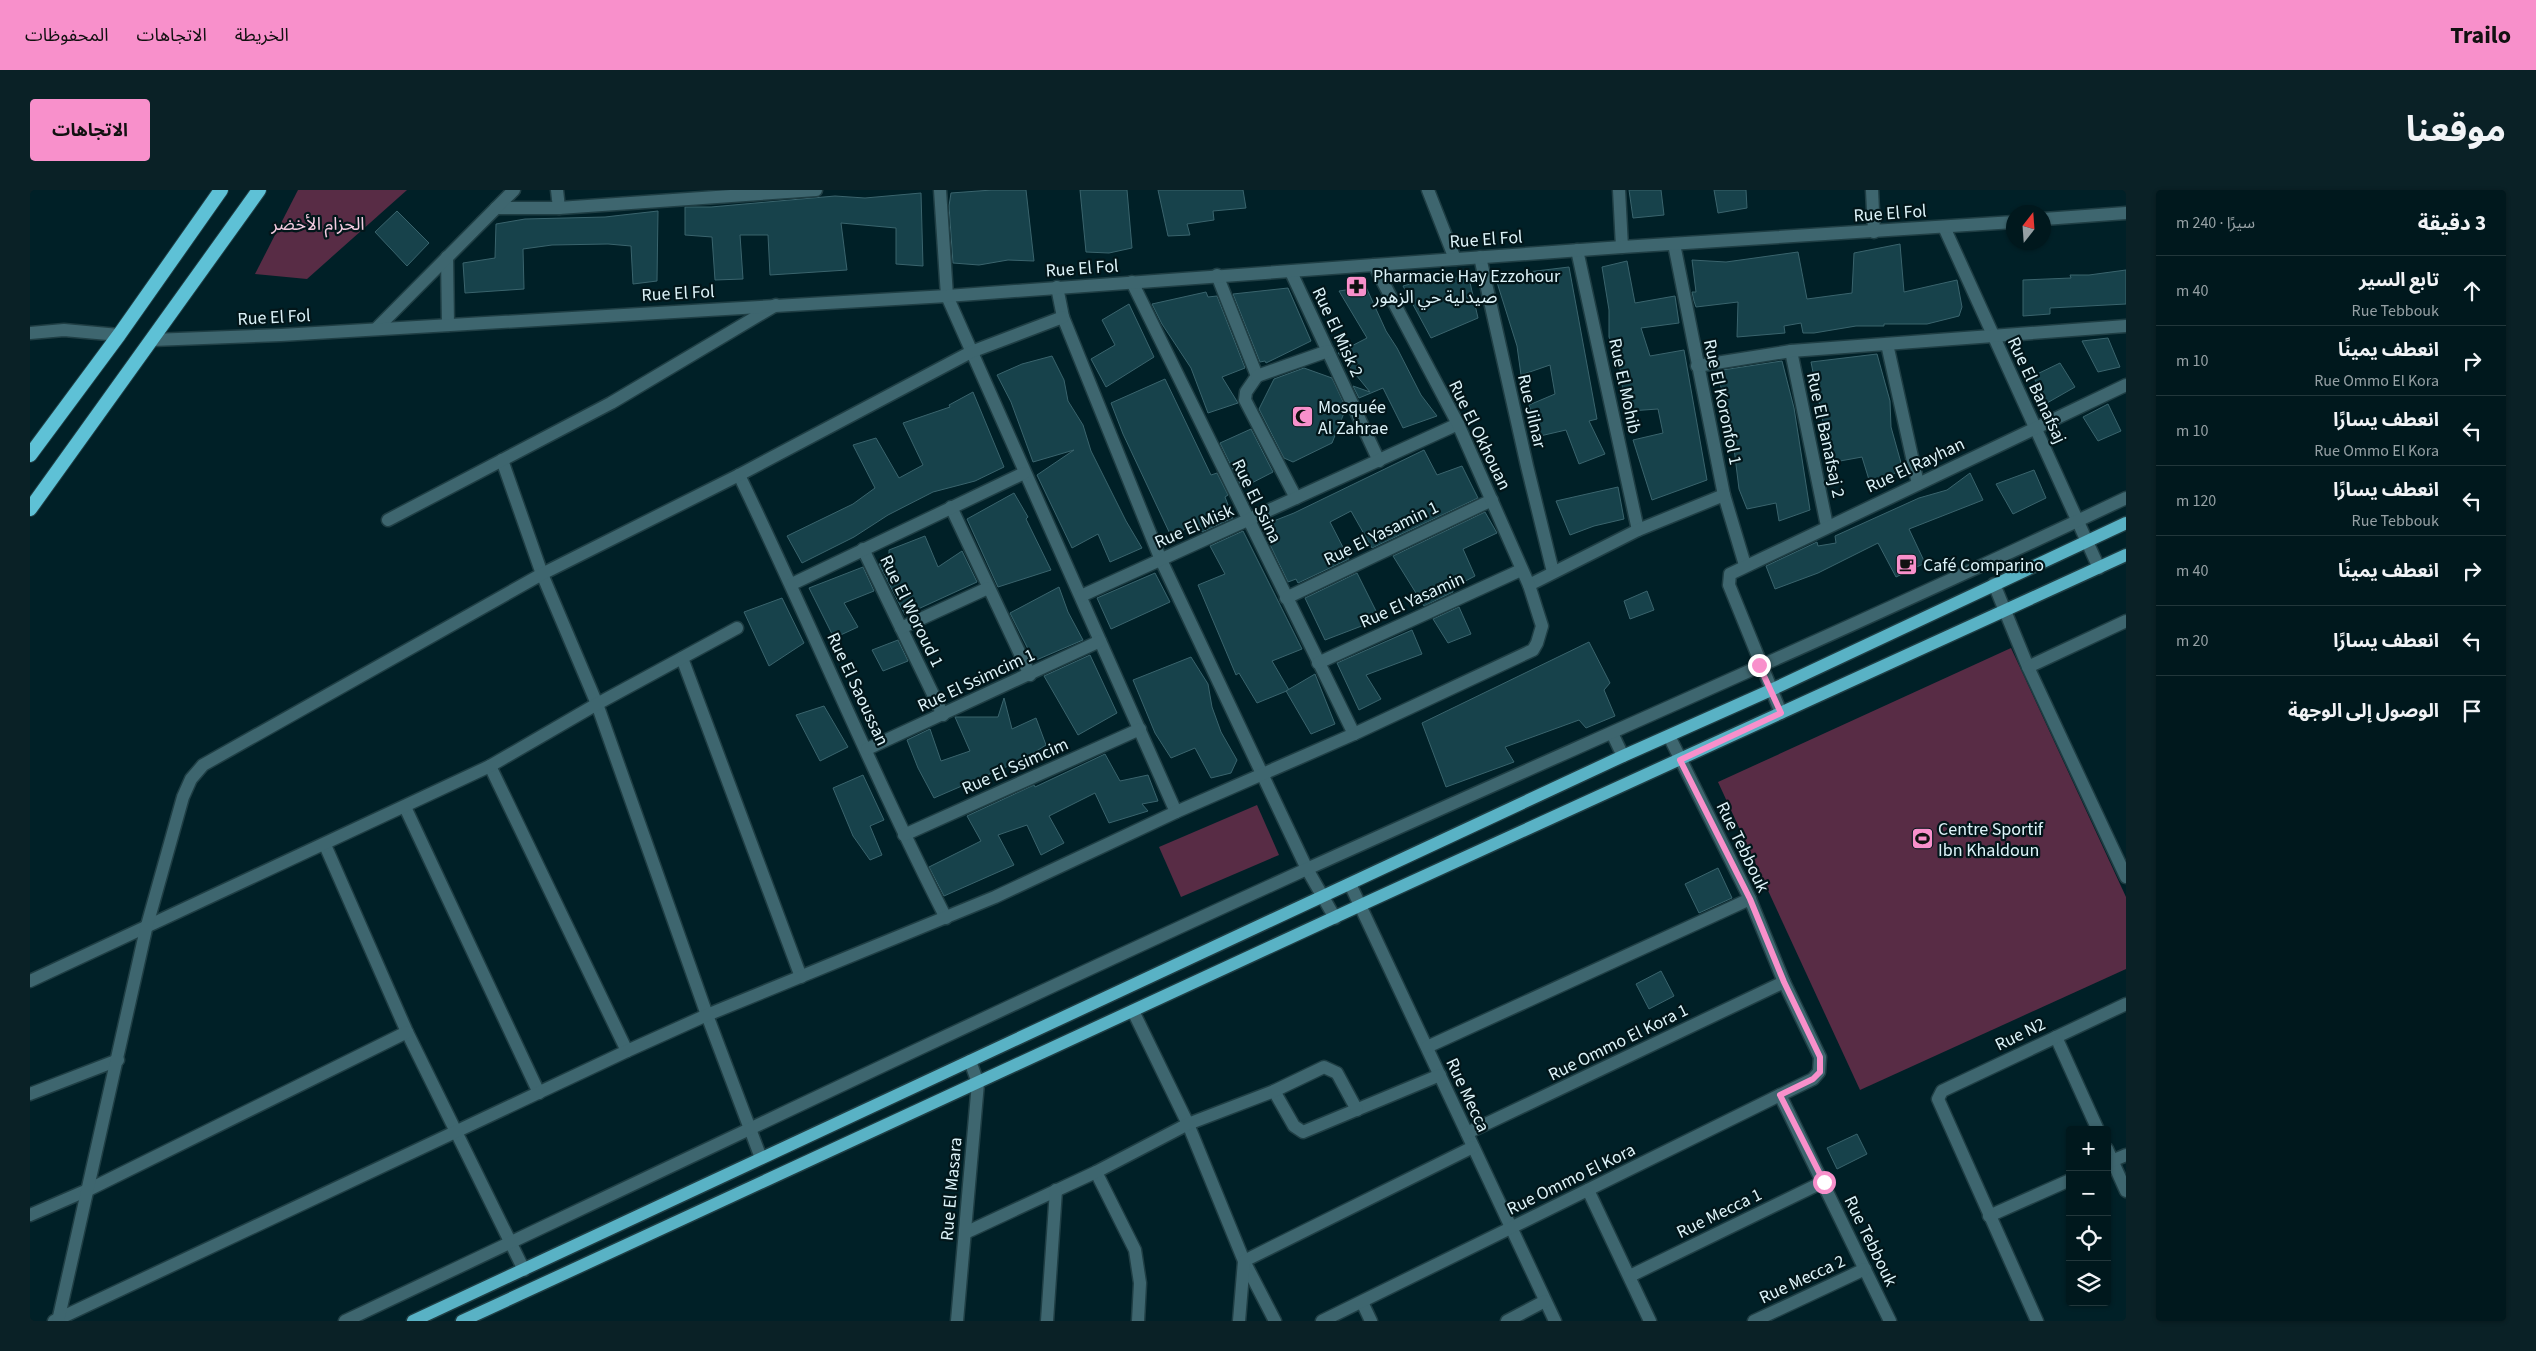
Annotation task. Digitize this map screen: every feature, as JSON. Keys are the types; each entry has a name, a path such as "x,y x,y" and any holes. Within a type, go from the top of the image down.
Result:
{"highway":[{"path":"30,455 221,190"},
{"path":"30,509 259,190"}],"main road":[{"path":"413,1321 1623,756 1771,690 2126,522"},
{"path":"462,1321 1980,620 2126,555"}],"street":[{"path":"376,328 514,190"},
{"path":"557,190 559,208"},
{"path":"496,208 559,208 667,195 816,190"},
{"path":"940,190 947,296 1176,812"},
{"path":"1428,190 1455,259"},
{"path":"1619,190 1622,246"},
{"path":"1872,190 1874,232"},
{"path":"2051,218 2126,213"},
{"name":"Rue El Fol","path":"152,340 947,296 1622,246 2006,223"},
{"name":"Rue El Banafsaj","path":"1944,227 1991,334 2036,427 2076,522 2099,568"},
{"name":"Rue El Koronfol 1","path":"1674,244 1724,495 1744,565"},
{"name":"Rue El Mohib","path":"1577,250 1638,530"},
{"path":"447,257 448,325"},
{"name":"Rue Jilnar","path":"1480,257 1526,466 1553,572"},
{"name":"Rue El Okhouan","path":"1354,734 1532,650 1537,643 1542,626 1529,585 1458,424 1374,265"},
{"name":"Rue El Misk 2","path":"1291,272 1379,461"},
{"path":"1218,275 1257,376"},
{"name":"Rue El Ssina","path":"1132,282 1247,521 1354,734"},
{"path":"1057,287 1063,317 1161,560 1264,774 1307,869 1335,918"},
{"path":"388,520 611,403 776,305"},
{"path":"57,1320 90,1189 146,929 183,797 191,779 203,765 542,574 739,475 971,352 1063,317"},
{"path":"1697,366 1791,351 1991,334 2126,326"},
{"path":"30,333 64,330 118,335"},
{"path":"1887,344 1918,484"},
{"path":"1296,498 1245,400 1246,392 1257,376 1328,351"},
{"name":"Rue El Banafsaj 2","path":"1791,351 1827,526"},
{"name":"Rue El Rayhan","path":"1759,665 1729,585 1730,574 1744,565 2126,385"},
{"name":"Rue El Misk","path":"1080,596 1458,424"},
{"path":"502,460 542,574 596,704 748,1128 761,1158"},
{"path":"792,584 1024,473"},
{"name":"Rue El Saoussan","path":"739,475 792,584 904,835 946,918"},
{"path":"1529,585 1638,530 1724,495"},
{"path":"345,1321 748,1128 1307,869 1612,733 2126,498"},
{"name":"Rue El Yasamin 1","path":"1286,598 1492,500"},
{"path":"951,507 1030,675"},
{"name":"Rue El Woroud 1","path":"863,549 943,715"},
{"name":"Rue El Yasamin","path":"1318,662 1521,570"},
{"path":"1994,584 2028,667 2126,877"},
{"path":"901,628 988,588"},
{"path":"2028,667 2126,621"},
{"path":"30,981 146,929 490,766 596,704 737,628"},
{"name":"Rue El Ssimcim 1","path":"867,750 1100,641"},
{"path":"682,658 801,977"},
{"path":"1759,665 1781,713"},
{"name":"Rue El Ssimcim","path":"904,835 1140,729"},
{"path":"1612,733 1623,756"},
{"path":"57,1320 540,1094 627,1051 707,1015 946,918 1176,812 1354,734"},
{"name":"Rue Tebbouk","path":"1669,736 1750,899 1784,982 1820,1057"},
{"path":"490,766 627,1051"},
{"path":"406,807 540,1094"},
{"path":"324,845 407,1032 458,1132 524,1270"},
{"name":"Rue Mecca","path":"1350,884 1555,1321"},
{"path":"1427,1047 1750,899"},
{"name":"Rue Ommo El Kora 1","path":"1467,1133 1784,982"},
{"name":"Rue N2","path":"1989,1216 1938,1104 1942,1091 2126,1004"},
{"path":"1133,1011 1188,1124 1244,1261 1276,1321"},
{"path":"30,1215 90,1189 407,1032"},
{"path":"2056,1036 2096,1126"},
{"name":"Rue Ommo El Kora","path":"1322,1321 1813,1079 1820,1072 1820,1057"},
{"path":"30,1094 118,1060"},
{"name":"Rue El Masara","path":"957,1321 978,1083 970,1061"},
{"path":"965,1233 1096,1172 1188,1124 1274,1091 1324,1068 1329,1068 1338,1073 1357,1110"},
{"path":"1274,1091 1299,1131 1308,1130 1440,1075"},
{"name":"Rue Tebbouk","path":"1780,1095 1890,1321"},
{"path":"1244,1261 1473,1146"},
{"path":"2111,1158 2126,1155"},
{"path":"2111,1162 2126,1191"},
{"path":"1096,1172 1135,1250 1140,1283 1138,1321"},
{"name":"Rue Mecca 1","path":"1630,1276 1824,1182"},
{"path":"2037,1321 1989,1216 2066,1182"},
{"path":"1047,1321 1056,1190"},
{"path":"1588,1190 1650,1321"},
{"path":"1239,1321 1244,1261"},
{"name":"Rue Mecca 2","path":"1754,1321 1771,1318 1865,1270"},
{"path":"1507,1321 1545,1301"},
{"path":"1362,1302 1370,1321"}],"green space":[{"name":"الحزام الأخضر","path":"298,190 407,190 307,279 255,274"},
{"name":"Centre Sportif Ibn Khaldoun","path":"2011,648 2126,897 2126,969 1860,1090 1718,782"},
{"path":"1257,805 1279,855 1181,897 1159,847"}],"building":[{"path":"1026,190 1034,261 1008,260 979,265 953,263 949,206 951,193"},
{"path":"1080,190 1127,190 1132,248 1109,253 1086,252"},
{"path":"1158,190 1243,190 1246,208 1213,211 1214,220 1187,224 1190,235 1168,236"},
{"path":"1629,190 1661,190 1664,215 1633,218"},
{"path":"1714,190 1746,190 1747,208 1718,213"},
{"path":"921,193 923,266 896,264 896,228 841,223 847,270 770,275 768,235 740,235 743,279 715,280 712,237 685,235 685,207 711,207 835,196 865,198"},
{"path":"397,211 429,243 407,266 375,232"},
{"path":"658,211 657,281 633,284 631,246 608,244 552,245 523,249 524,289 465,293 463,263 495,258 496,224 525,219 605,217"},
{"path":"1900,244 1904,292 1957,280 1962,307 1959,316 1927,324 1856,326 1814,333 1803,333 1801,323 1784,326 1785,333 1737,337 1738,302 1696,307 1694,301 1692,292 1696,292 1692,260 1726,262 1798,252 1807,299 1852,293 1854,253"},
{"path":"1627,261 1635,303 1675,296 1679,323 1641,328 1650,356 1684,350 1707,480 1652,500 1633,440 1663,433 1658,409 1630,411 1623,391 1619,361 1609,337 1609,310 1602,267"},
{"path":"1569,267 1597,419 1589,421 1605,454 1579,464 1566,430 1540,436 1529,405 1555,394 1550,365 1521,375 1517,346 1495,276"},
{"path":"2126,270 2126,304 2050,308 2050,314 2023,316 2023,280 2071,278 2070,275 2089,275"},
{"path":"1432,278 1469,278 1478,318 1431,338 1403,286"},
{"path":"1366,287 1386,331 1421,395 1437,416 1403,428 1383,388 1359,398 1353,386 1370,392 1338,353 1367,338 1339,291"},
{"path":"1288,288 1311,341 1266,363 1265,361 1260,362 1233,294"},
{"path":"1206,292 1208,297 1217,296 1245,368 1222,377 1238,403 1208,413 1191,368 1162,324 1152,304"},
{"path":"1129,304 1154,357 1106,387 1091,359 1115,345 1102,320"},
{"path":"2108,338 2120,367 2098,372 2082,341"},
{"path":"1877,354 1890,401 1891,427 1903,470 1870,483 1862,457 1829,463 1826,437 1811,362"},
{"path":"1052,356 1064,380 1068,401 1083,425 1091,451 1126,521 1142,548 1110,562 1098,534 1072,548 1037,475 1074,450 1033,462 1011,402 997,375 1022,364"},
{"path":"1782,361 1794,408 1810,510 1779,521 1776,503 1747,509 1739,489 1730,416 1716,371"},
{"path":"2060,363 2075,387 2047,403 2033,376"},
{"name":"Mosquée Al Zahrae","path":"1304,368 1332,378 1346,408 1332,443 1293,462 1284,458 1259,409 1274,379"},
{"path":"1165,379 1211,475 1217,473 1228,495 1225,497 1233,518 1202,532 1198,523 1171,536 1123,434 1111,403"},
{"path":"973,392 1004,467 975,481 933,492 888,515 854,537 802,563 787,536 853,504 875,488 853,445 876,438 899,478 923,465 903,423 950,407 949,405"},
{"path":"2108,404 2121,431 2098,441 2083,417"},
{"path":"1251,429 1273,472 1242,488 1220,443"},
{"path":"1424,450 1437,475 1462,466 1478,498 1372,548 1351,511 1330,522 1349,559 1298,583 1296,579 1288,582 1261,526 1294,513"},
{"path":"2034,470 2046,498 2013,514 1996,484"},
{"path":"1970,473 1983,500 1909,529 1925,563 1896,577 1878,543 1818,573 1775,589 1766,566 1817,542 1818,546 1836,543 1835,536 1919,498 1947,490"},
{"path":"1618,487 1624,519 1594,526 1570,535 1556,501"},
{"path":"1014,493 1028,517 1026,519 1051,570 998,587 967,519"},
{"path":"1485,512 1497,533 1463,549 1475,576 1452,588 1453,592 1424,606 1393,556"},
{"path":"1243,531 1302,649 1272,661 1289,690 1257,703 1239,673 1236,675 1198,585 1225,574 1210,546"},
{"path":"925,536 938,567 962,551 977,582 905,615 879,564 889,559 889,550"},
{"path":"863,567 874,591 844,603 858,627 834,638 809,588"},
{"path":"1155,573 1170,602 1111,629 1097,598"},
{"path":"1357,573 1380,619 1325,640 1305,598"},
{"path":"1059,587 1068,612 1083,640 1034,661 1010,613"},
{"path":"1647,591 1654,610 1630,619 1624,601"},
{"path":"782,598 804,643 769,666 744,612"},
{"path":"1459,607 1471,634 1448,643 1433,619"},
{"path":"1412,630 1422,654 1366,675 1381,699 1359,710 1337,663"},
{"path":"898,640 908,661 883,671 872,650"},
{"path":"1589,642 1610,683 1604,690 1615,716 1586,728 1579,720 1505,747 1514,762 1446,787 1422,723"},
{"path":"1090,655 1117,713 1078,735 1044,676"},
{"path":"1191,657 1208,684 1212,707 1221,732 1237,760 1231,773 1211,778 1195,748 1171,758 1155,733 1133,680"},
{"path":"1315,674 1335,724 1311,734 1286,691"},
{"path":"1004,698 1012,729 1036,718 1046,745 1022,760 934,798 918,768 907,740 930,729 941,761 970,751 955,717 998,717"},
{"path":"824,706 848,747 820,761 796,715"},
{"path":"1105,754 1120,781 1148,775 1158,801 1142,804 1148,811 1109,823 1095,793 1049,816 1064,843 1041,855 1027,825 998,835 1014,865 944,896 929,867 981,841 967,816"},
{"path":"863,775 884,820 870,826 882,855 870,860 853,836 833,788"},
{"path":"1718,868 1732,898 1699,913 1685,884"},
{"path":"1661,971 1674,996 1649,1009 1636,984"},
{"path":"1857,1134 1867,1154 1837,1169 1827,1148"}],"place":[{"name":"Pharmacie Hay Ezzohour صيدلية حي الزهور","path":"1357,286"},
{"name":"Mosquée Al Zahrae","path":"1302,417"},
{"name":"Café Comparino","path":"1907,565"},
{"name":"Centre Sportif Ibn Khaldoun","path":"1922,839"}],"route":[{"path":"1759,665 1781,713 1680,760 1750,899 1784,982 1820,1057 1820,1072 1813,1079 1780,1095 1824,1182"}]}
